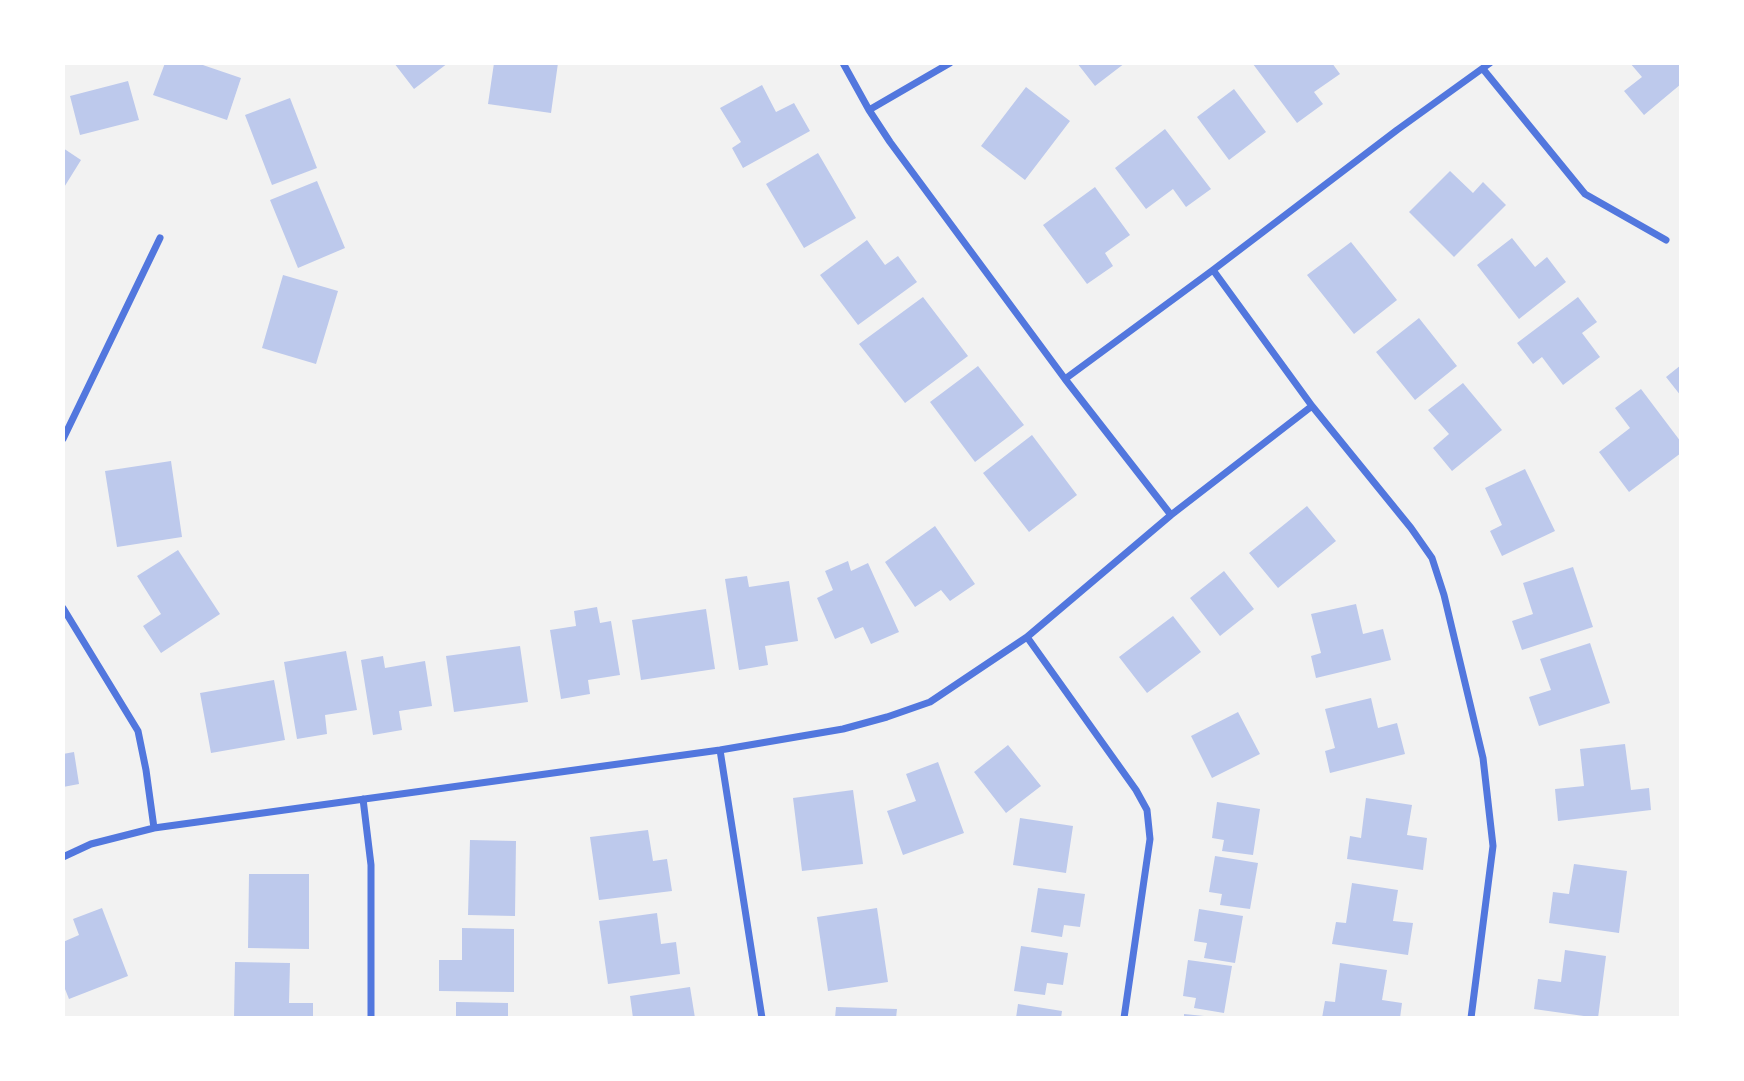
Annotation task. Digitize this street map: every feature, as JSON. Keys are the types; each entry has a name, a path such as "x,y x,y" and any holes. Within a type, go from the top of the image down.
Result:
{"street":[{"path":"844,63 869,110 898,153 1065,379 1171,515"},
{"path":"869,110 950,63"},
{"path":"1065,379 1490,63"},
{"path":"1483,69 1585,194 1666,240"},
{"path":"63,439 160,238"},
{"path":"1213,270 1312,406 1411,528 1432,558 1444,594 1483,758 1493,846 1471,1018"},
{"path":"63,858 91,844 154,828 720,750 844,729 930,702 1027,637 1171,515 1312,406"},
{"path":"63,608 138,731 154,828"},
{"path":"1027,637 1136,790 1147,810 1150,839 1124,1018"},
{"path":"720,750 762,1018"},
{"path":"363,799 372,865 371,1018"}],"building":[{"path":"165,63 197,63 241,78 227,120 153,95"},
{"path":"394,63 448,63 414,89"},
{"path":"494,63 558,63 551,113 488,104"},
{"path":"1077,63 1125,63 1095,86"},
{"path":"1332,63 1340,74 1314,92 1323,104 1297,123 1253,64"},
{"path":"1630,63 1681,63 1681,84 1644,115 1624,91 1642,77"},
{"path":"128,81 139,120 80,135 70,96"},
{"path":"762,85 776,112 794,103 810,131 743,168 732,148 741,142 720,108"},
{"path":"1026,87 1070,121 1025,180 981,146"},
{"path":"1234,89 1266,132 1229,160 1197,117"},
{"path":"290,98 317,168 272,185 245,115"},
{"path":"1165,129 1211,189 1186,207 1173,189 1146,209 1115,168"},
{"path":"63,148 81,160 63,189"},
{"path":"818,153 856,218 804,248 766,184"},
{"path":"1450,171 1473,193 1483,182 1506,205 1454,257 1409,212"},
{"path":"317,181 345,248 298,268 270,200"},
{"path":"1095,187 1130,235 1105,253 1113,266 1087,284 1043,225"},
{"path":"1512,238 1535,267 1547,257 1566,282 1519,319 1477,265"},
{"path":"867,240 885,265 898,256 917,282 858,325 820,275"},
{"path":"1351,242 1397,300 1354,334 1307,275"},
{"path":"283,275 338,291 316,364 262,348"},
{"path":"923,297 968,356 905,403 859,344"},
{"path":"1578,297 1597,322 1582,333 1600,357 1563,385 1542,357 1533,364 1517,343"},
{"path":"1419,318 1457,366 1415,400 1376,352"},
{"path":"1681,365 1681,396 1666,377"},
{"path":"978,366 1024,425 975,462 930,402"},
{"path":"1463,383 1502,430 1452,471 1433,448 1449,434 1428,410"},
{"path":"1641,389 1681,442 1681,453 1629,492 1599,452 1630,428 1615,408"},
{"path":"1032,435 1077,495 1029,532 983,473"},
{"path":"171,461 182,537 117,547 105,471"},
{"path":"1525,469 1555,531 1502,556 1490,531 1502,525 1485,488"},
{"path":"1307,506 1336,541 1278,588 1249,553"},
{"path":"935,526 975,584 950,601 941,590 915,607 885,562"},
{"path":"178,550 220,614 161,653 143,626 161,614 137,576"},
{"path":"848,561 851,571 868,563 899,632 871,644 863,627 835,639 817,598 833,590 825,571"},
{"path":"1573,567 1593,627 1522,650 1512,621 1533,614 1523,583"},
{"path":"1224,571 1254,609 1220,636 1190,598"},
{"path":"747,576 749,587 789,581 798,641 765,646 768,665 739,670 725,579"},
{"path":"1356,604 1363,634 1383,629 1391,660 1316,678 1311,656 1321,653 1311,614"},
{"path":"597,607 600,623 611,621 620,675 588,680 590,694 561,699 550,630 576,626 574,611"},
{"path":"706,609 715,669 641,680 632,620"},
{"path":"1173,616 1201,652 1147,693 1119,657"},
{"path":"1590,643 1610,703 1539,726 1529,697 1551,690 1540,659"},
{"path":"520,646 528,702 454,712 446,656"},
{"path":"346,651 357,710 325,715 327,734 297,739 284,662"},
{"path":"383,656 385,668 425,661 432,706 399,711 402,730 373,735 361,660"},
{"path":"274,680 285,740 211,753 200,693"},
{"path":"1371,698 1378,728 1397,723 1405,754 1330,773 1325,751 1335,748 1325,709"},
{"path":"1238,712 1260,754 1212,778 1191,736"},
{"path":"1625,744 1631,790 1649,788 1651,810 1558,821 1555,789 1584,786 1580,749"},
{"path":"1008,745 1041,786 1006,813 974,772"},
{"path":"74,752 79,784 63,787 63,754"},
{"path":"938,762 964,833 903,855 887,811 916,801 906,774"},
{"path":"853,790 863,864 802,871 793,798"},
{"path":"1366,798 1412,805 1407,835 1427,838 1423,870 1347,859 1350,836 1361,838"},
{"path":"1217,802 1260,809 1253,855 1222,851 1224,840 1212,838"},
{"path":"1020,818 1073,826 1066,873 1013,865"},
{"path":"648,830 653,861 667,859 672,891 599,900 590,837"},
{"path":"470,840 516,841 515,916 468,915"},
{"path":"1215,856 1258,863 1250,909 1220,905 1222,894 1209,892"},
{"path":"1574,864 1627,871 1619,933 1549,923 1553,892 1569,894"},
{"path":"249,874 309,874 309,949 248,948"},
{"path":"1352,883 1398,890 1393,921 1413,923 1408,955 1332,944 1336,922 1346,923"},
{"path":"1038,888 1085,894 1080,927 1064,925 1062,937 1031,932"},
{"path":"102,908 128,976 69,999 63,984 63,942 79,935 73,919"},
{"path":"877,908 888,982 828,991 817,917"},
{"path":"1199,909 1243,916 1235,963 1204,958 1207,943 1194,941"},
{"path":"657,913 661,944 676,942 680,974 608,984 599,921"},
{"path":"462,928 514,929 514,992 439,991 439,960 462,960"},
{"path":"1021,946 1068,953 1063,985 1047,983 1045,995 1014,991"},
{"path":"1565,950 1606,956 1598,1018 1534,1009 1538,979 1561,982"},
{"path":"1188,960 1232,966 1224,1013 1194,1008 1196,998 1183,996"},
{"path":"235,962 290,963 289,1003 313,1003 313,1018 234,1018"},
{"path":"1340,963 1387,970 1382,1000 1402,1003 1400,1018 1322,1018 1325,1001 1335,1002"},
{"path":"690,987 695,1018 633,1018 630,996"},
{"path":"456,1002 508,1003 508,1018 456,1018"},
{"path":"1018,1004 1062,1011 1061,1018 1016,1018"},
{"path":"836,1007 897,1009 896,1018 835,1018"},
{"path":"1184,1014 1204,1016 1204,1018 1184,1018"}]}
